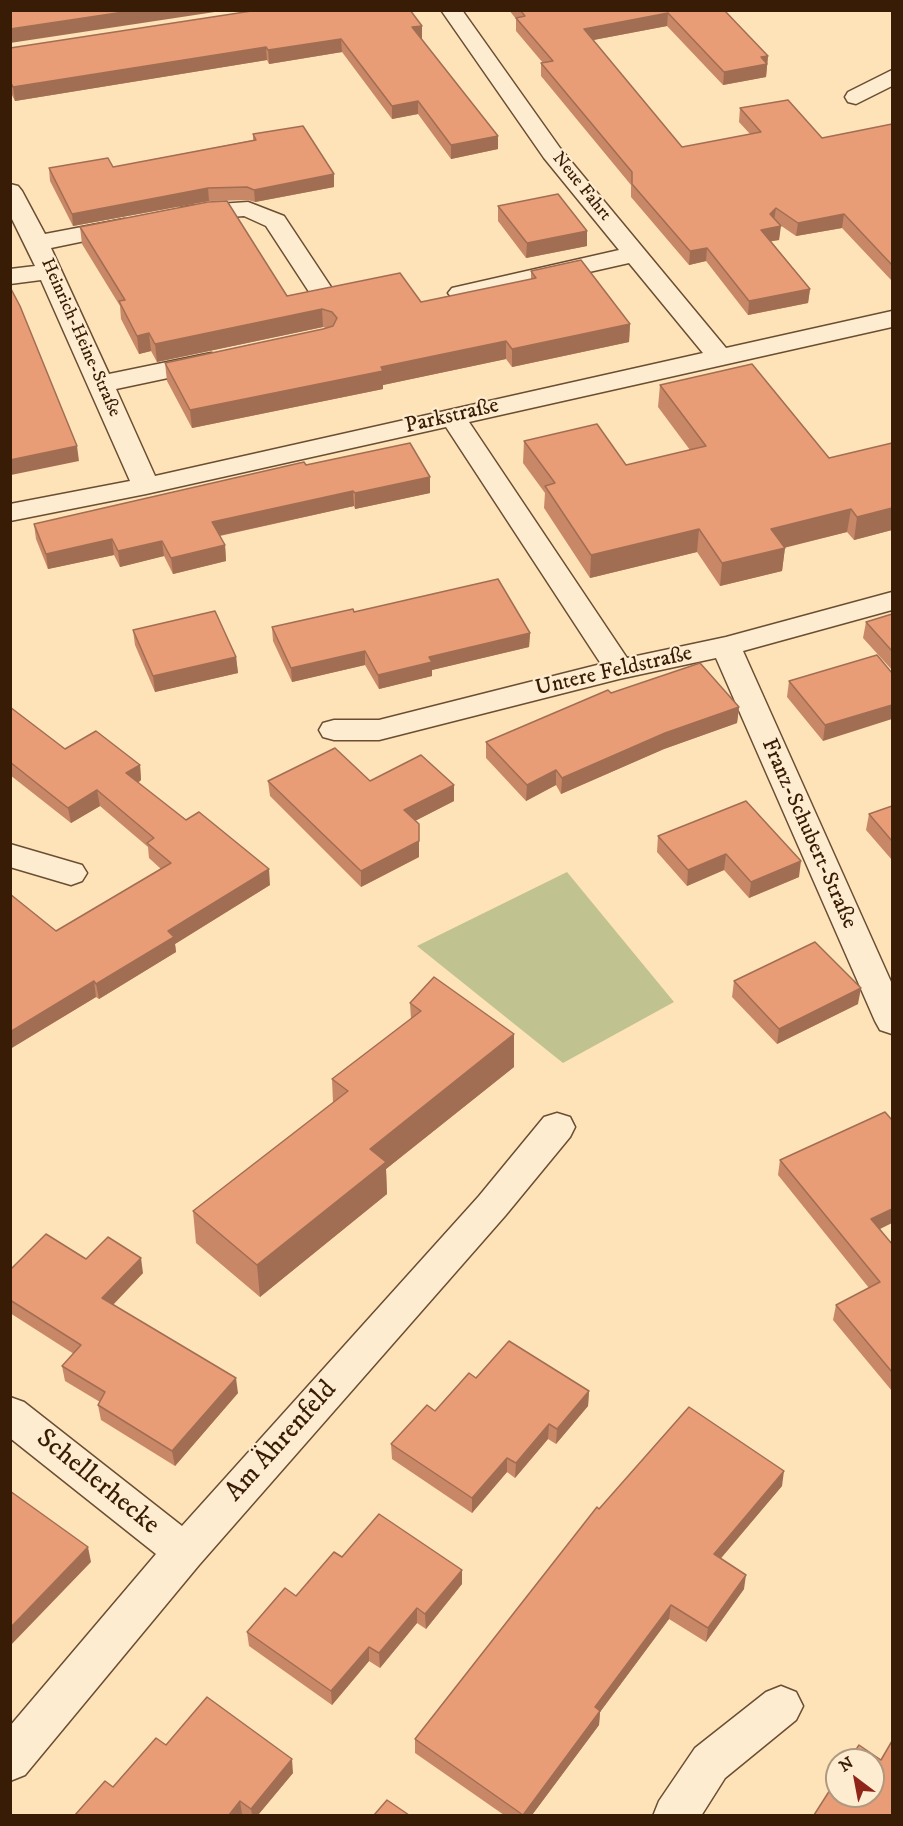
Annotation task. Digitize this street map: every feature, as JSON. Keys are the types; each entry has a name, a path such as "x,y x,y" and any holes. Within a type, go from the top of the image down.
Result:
{"street":[{"name":"Neue Fahrt","path":"451,10 552,153 720,357"},
{"path":"856,97 892,77"},
{"name":"Heinrich-Heine-Straße","path":"10,191 37,243 146,486"},
{"path":"37,243 209,210 248,209 276,221 324,296"},
{"path":"461,293 635,254"},
{"path":"10,278 48,271"},
{"name":"Parkstraße","path":"10,513 146,486 892,319"},
{"path":"101,384 230,357"},
{"path":"453,417 619,669"},
{"name":"Untere Feldstraße","path":"334,730 379,730 619,669 726,646 892,601"},
{"name":"Franz-Schubert-Straße","path":"726,646 885,989 892,1021"},
{"path":"10,855 71,873"},
{"name":"Am Ährenfeld","path":"10,1760 184,1552 492,1206 557,1127"},
{"name":"Schellerhecke","path":"10,1414 184,1552"},
{"path":"675,1815 710,1763 781,1706"}],"green space":[{"path":"567,872 674,1002 563,1063 417,946"}],"building":[{"path":"10,10 137,10 10,29"},
{"path":"258,10 410,10 422,26 412,27 498,136 451,145 418,101 392,106 341,39 268,50 266,47 13,87 10,81 10,48"},
{"path":"520,10 724,10 768,56 761,57 767,64 724,72 668,13 584,29 682,147 761,132 740,108 788,100 822,138 892,124 892,265 844,214 798,223 776,208 770,214 781,226 761,230 810,289 749,301 707,248 690,251 632,184 632,172 541,63 553,61 516,18 525,16"},
{"path":"303,126 334,174 254,190 247,187 208,188 72,214 49,168 108,158 113,167 256,140 253,134"},
{"path":"558,194 587,231 527,243 498,206"},
{"path":"227,201 287,296 400,273 421,302 536,278 531,271 581,260 630,324 512,349 506,341 381,367 383,371 190,410 165,363 323,329 333,326 337,318 332,312 322,309 155,344 149,333 137,336 119,301 125,300 80,227 208,202"},
{"path":"10,287 20,306 77,446 10,460"},
{"path":"752,364 829,458 892,443 892,508 857,517 851,509 771,529 785,548 722,563 699,529 591,555 545,486 555,483 524,441 597,424 626,465 706,446 660,385"},
{"path":"410,443 430,477 355,493 353,491 212,522 225,545 171,558 162,541 118,551 112,539 46,554 34,524 304,462 306,465"},
{"path":"498,579 530,633 429,657 432,662 378,675 365,651 291,668 272,627 353,609 354,612"},
{"path":"215,611 236,657 153,676 133,630"},
{"path":"892,614 892,651 866,622"},
{"path":"877,655 892,673 892,705 825,725 789,681"},
{"path":"700,663 739,707 665,733 562,778 556,770 527,785 486,742 608,690 611,693"},
{"path":"10,707 65,749 96,731 140,765 126,773 186,820 199,812 269,869 168,931 174,937 96,984 94,981 10,1032 10,894 56,931 171,863 147,843 154,838 97,790 68,808 10,762"},
{"path":"335,748 370,781 421,755 454,785 404,810 419,824 419,841 361,871 268,781"},
{"path":"746,801 801,861 751,882 726,854 688,870 658,836"},
{"path":"892,806 892,841 869,814"},
{"path":"815,942 861,988 779,1029 734,981"},
{"path":"434,977 514,1034 370,1149 386,1162 257,1265 193,1211 348,1091 332,1079 421,1011 410,1003"},
{"path":"885,1112 892,1120 892,1209 871,1219 892,1244 892,1372 836,1305 880,1282 780,1160"},
{"path":"46,1234 86,1259 108,1237 141,1258 102,1298 236,1378 172,1451 98,1405 105,1392 62,1366 81,1345 10,1300 10,1270"},
{"path":"509,1341 589,1391 557,1429 549,1424 516,1463 507,1458 472,1498 391,1444 427,1405 435,1411 469,1373 476,1378"},
{"path":"689,1407 784,1471 714,1554 746,1575 708,1628 671,1605 595,1707 600,1711 523,1815 415,1739 597,1507 599,1509"},
{"path":"10,1491 88,1547 10,1628"},
{"path":"379,1514 462,1570 425,1614 417,1608 379,1653 369,1647 331,1691 247,1632 285,1588 296,1596 334,1552 342,1557"},
{"path":"207,1697 292,1759 251,1809 240,1801 229,1815 75,1815 105,1781 113,1787 156,1738 166,1745"},
{"path":"892,1741 892,1815 814,1815 825,1798 825,1808 885,1808 885,1753"},
{"path":"387,1800 409,1815 374,1815"}]}
